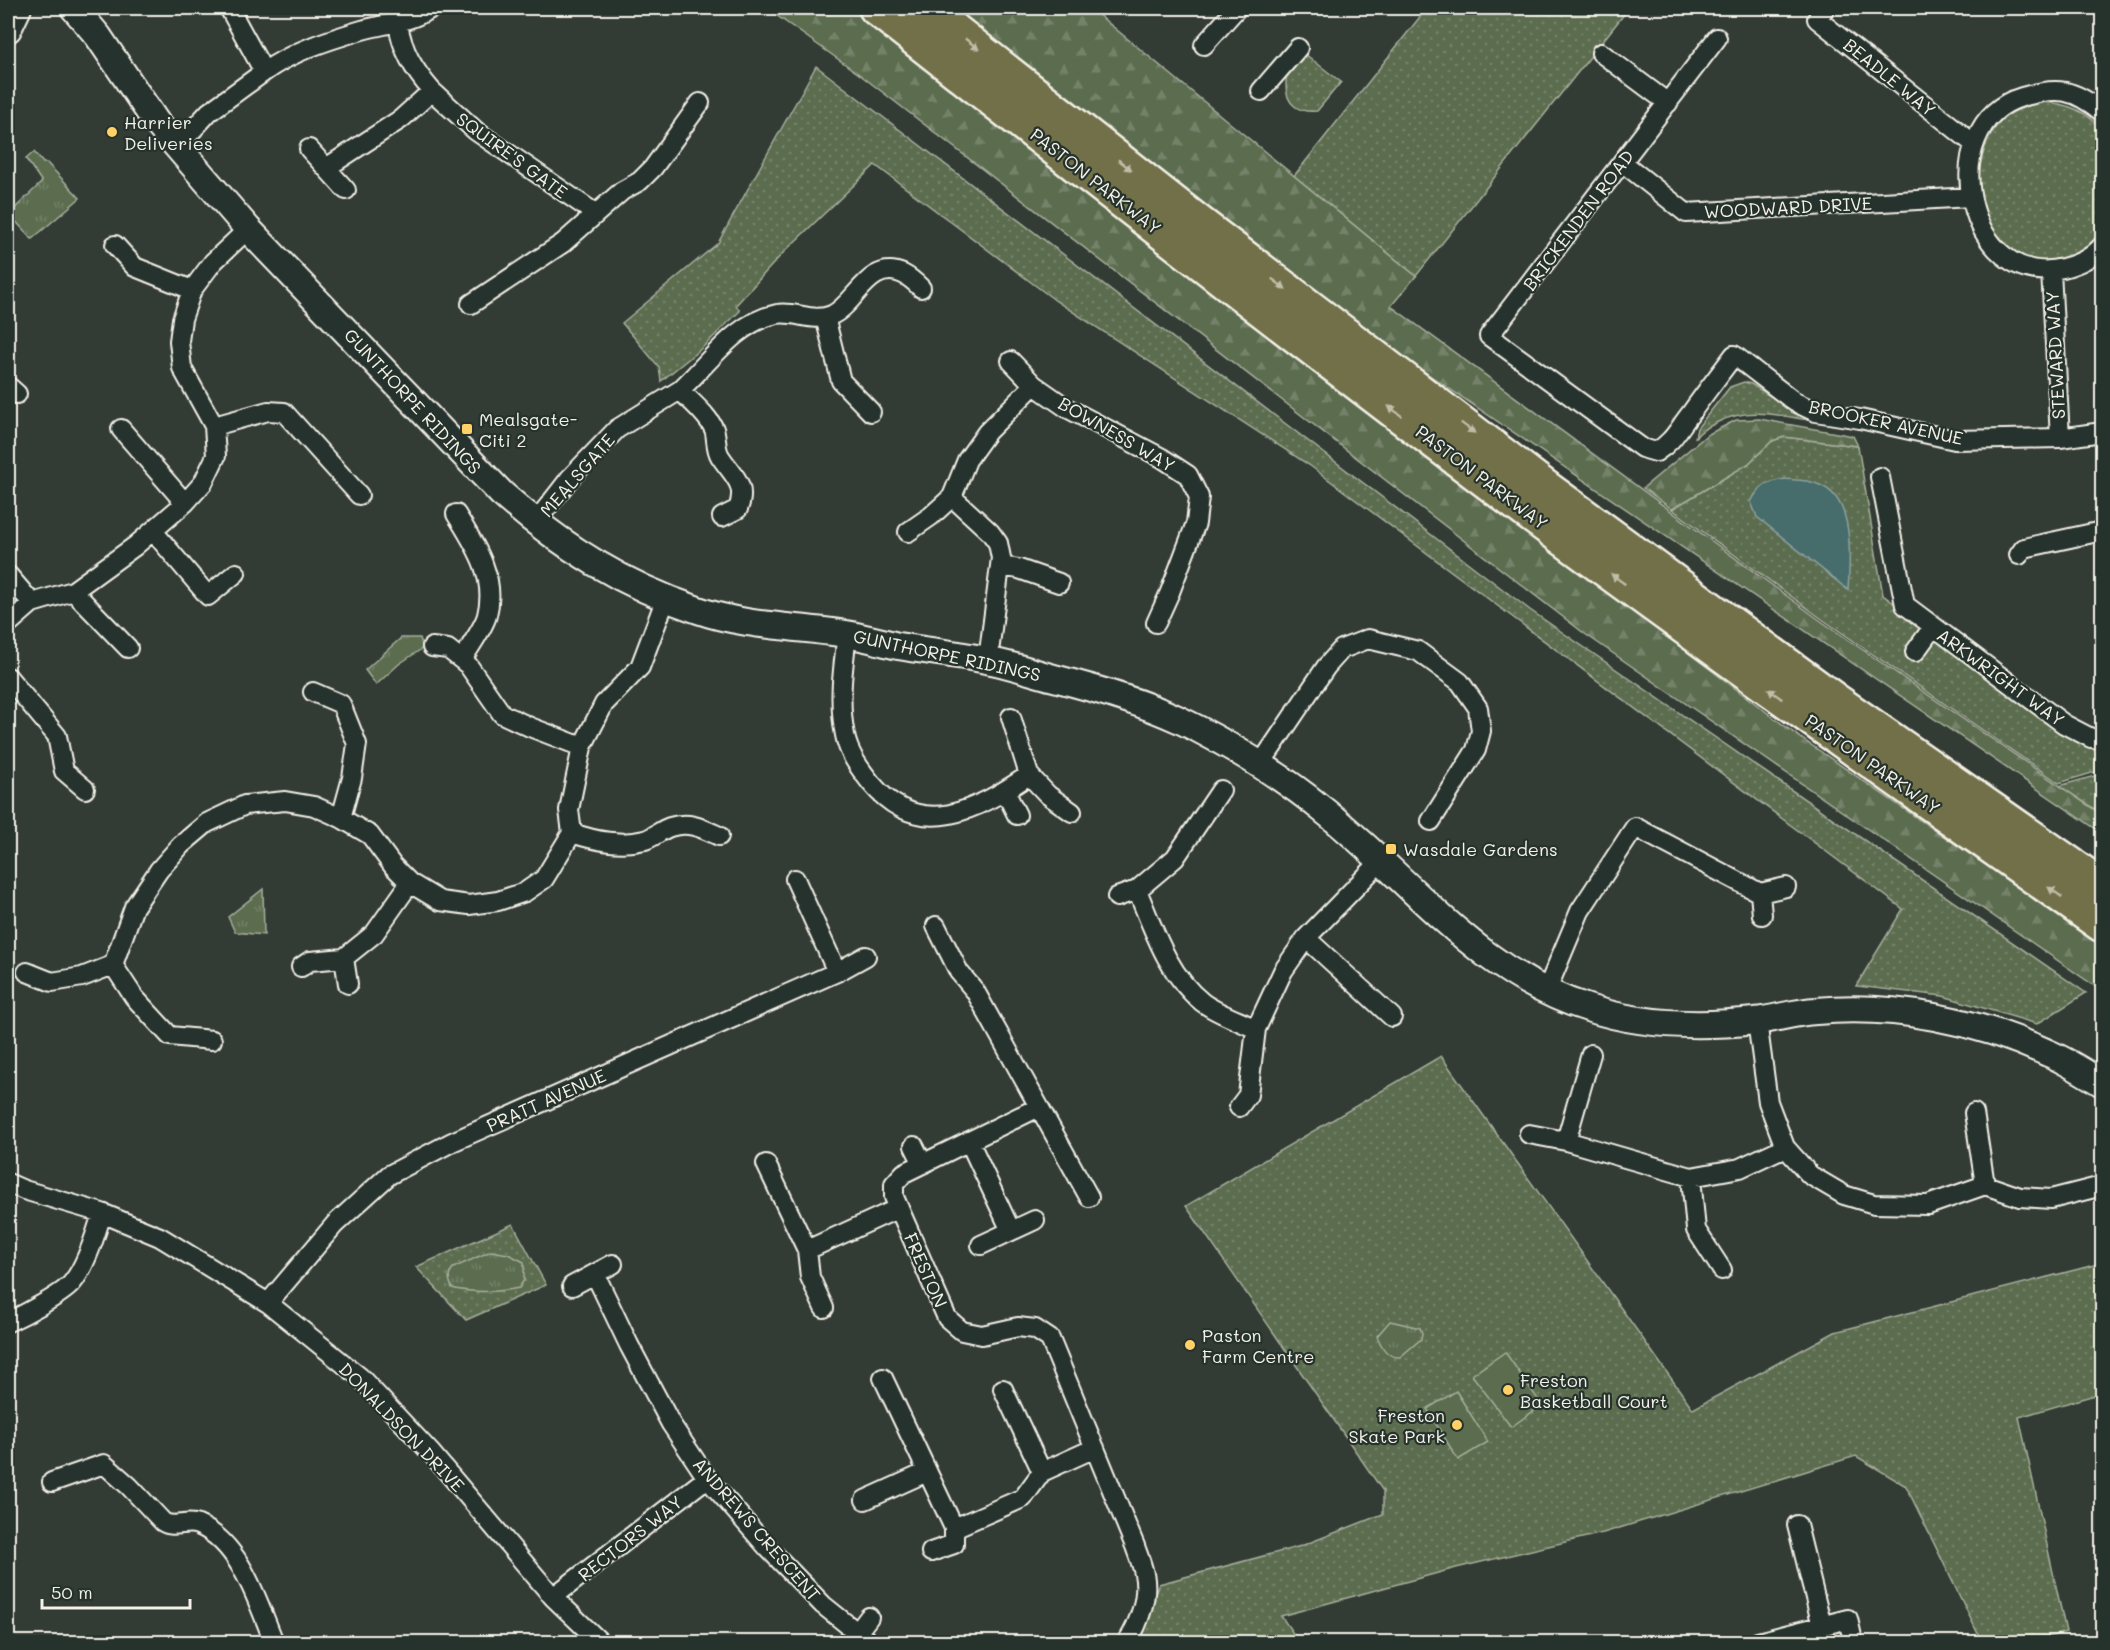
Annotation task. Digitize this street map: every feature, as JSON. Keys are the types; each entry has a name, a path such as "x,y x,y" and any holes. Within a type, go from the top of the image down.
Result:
{"highway":[{"name":"PASTON PARKWAY","path":"876,8 1183,250 1528,512 1815,723 2103,925"},
{"name":"PASTON PARKWAY","path":"926,8 1202,225 1538,482 1835,700 2103,886"}],"street":[{"path":"8,29 18,8"},
{"name":"GUNTHORPE RIDINGS","path":"74,8 98,36 156,122 248,228 502,494 535,523 604,570 666,598 723,617 762,625 847,634 988,660 1115,694 1180,720 1260,765 1322,808 1500,966 1546,992 1592,1010 1660,1023 1699,1025 1757,1021 1814,1011 1900,1011 1951,1020 2005,1036 2051,1054 2103,1083"},
{"path":"229,8 264,72"},
{"path":"177,147 209,112 291,55 360,31 398,23 432,8"},
{"path":"1204,45 1237,8"},
{"name":"BEADLE WAY","path":"1825,8 1817,18 1974,144"},
{"name":"SQUIRE'S GATE","path":"398,23 401,45 432,91 476,131 596,214"},
{"name":"BRICKENDEN ROAD","path":"1489,336 1717,38"},
{"path":"1261,91 1298,48"},
{"path":"1601,53 1668,104"},
{"path":"2103,111 2071,93 2051,90 2034,93 2002,105 1984,123 1974,144 1968,172 1971,197 1977,218 1985,234 2000,254 2025,268 2051,271 2073,266 2090,258 2103,246"},
{"path":"326,168 400,119 432,91"},
{"path":"471,304 563,243 622,191 640,181 653,168 700,103"},
{"path":"309,149 345,190"},
{"name":"WOODWARD DRIVE","path":"1622,162 1686,213 1971,197"},
{"path":"8,624 32,603 73,591 135,546 185,503 203,483 216,456 214,426 182,368 179,342 182,319 192,290 213,262 248,228"},
{"path":"115,245 135,267 192,290"},
{"name":"STEWARD WAY","path":"2051,271 2060,438"},
{"path":"871,411 841,381 825,317 841,309 871,277 880,273 903,274 921,288"},
{"name":"MEALSGATE","path":"535,523 570,478 617,429 680,390 727,343 750,325 776,315 825,317"},
{"name":"BROOKER AVENUE","path":"1489,336 1642,448 1656,452 1677,435 1687,417 1734,355 1795,402 1816,412 1860,419 1955,440 2060,438"},
{"name":"BOWNESS WAY","path":"1011,362 1034,385 1068,408 1162,458 1188,475 1199,497 1196,523 1156,623"},
{"path":"908,532 952,497 967,460 987,432 1034,385"},
{"path":"680,390 710,422 715,431 719,455 737,478 742,498 738,509 722,517"},
{"path":"214,426 268,411 284,412 359,495"},
{"path":"121,429 185,503"},
{"path":"2060,438 2103,432"},
{"name":"ARKWRIGHT WAY","path":"1880,477 1905,605 2064,724 2091,738 2103,739"},
{"path":"952,497 990,532 998,543 1001,558 988,660"},
{"path":"456,514 484,561 490,591 487,616 462,660"},
{"path":"153,531 208,596 236,573"},
{"path":"2019,555 2024,548 2103,531"},
{"path":"1000,566 1019,569 1059,583"},
{"path":"8,575 32,603"},
{"path":"73,591 128,648"},
{"path":"27,972 52,982 82,977 113,964 134,907 159,870 181,845 207,823 245,805 285,801 315,806 341,818 370,835 393,866 410,883 440,901 469,905 498,901 525,892 544,879 572,833 569,810 582,747 604,704 640,668 666,598"},
{"path":"1915,652 1933,627"},
{"path":"847,634 841,710 845,738 859,768 884,798 911,814 940,816 968,810 1005,791 1029,775"},
{"path":"1260,765 1326,667 1342,649 1368,639 1418,651 1460,682 1478,708 1481,731 1476,750 1431,821"},
{"path":"432,647 448,649 468,665 502,714 582,747"},
{"path":"8,677 57,736 64,771 85,789"},
{"path":"313,692 341,704 357,744 352,778 341,818"},
{"path":"1011,717 1029,775 1048,795 1072,812"},
{"path":"1117,897 1137,890 1175,858 1221,790"},
{"path":"1005,791 1017,815"},
{"path":"572,833 594,840 624,843 648,839 670,827 695,824 719,836"},
{"path":"1546,992 1580,911 1635,827 1760,893 1786,887"},
{"path":"1239,1107 1248,1095 1256,1029 1282,970 1306,938 1381,861"},
{"path":"795,879 837,972"},
{"path":"301,967 310,961 344,958 374,934 410,883"},
{"path":"1137,890 1162,948 1182,980 1203,1002 1256,1029"},
{"path":"1760,893 1762,915"},
{"path":"936,926 959,972 975,991 1089,1197"},
{"path":"1306,938 1392,1017"},
{"name":"PRATT AVENUE","path":"268,1303 334,1224 389,1176 452,1142 837,972 866,956"},
{"path":"344,958 348,984"},
{"path":"113,964 134,997 170,1036 212,1040"},
{"path":"1757,1021 1768,1102 1785,1147 1810,1175 1844,1195 1874,1204 1928,1205 1985,1185 2020,1197 2051,1199 2103,1186"},
{"path":"1566,1141 1591,1054"},
{"name":"FRESTON","path":"1039,1107 904,1173 894,1184 894,1197 947,1317 962,1331 982,1335 1018,1327 1035,1329 1050,1339 1145,1575 1142,1613 1135,1631 1127,1642"},
{"path":"1974,1113 1985,1185"},
{"path":"1529,1134 1566,1141 1691,1178 1740,1168 1785,1147"},
{"path":"969,1141 1011,1231"},
{"path":"915,1146 923,1164"},
{"path":"766,1164 807,1251 810,1277 824,1308"},
{"path":"1691,1178 1696,1230 1714,1245 1722,1270"},
{"name":"DONALDSON DRIVE","path":"8,1183 24,1190 102,1213 160,1237 268,1303 360,1377 432,1454 553,1598 600,1642"},
{"path":"807,1251 899,1208"},
{"path":"8,1322 32,1310 72,1283 92,1246 102,1213"},
{"path":"981,1245 1035,1220"},
{"path":"572,1286 613,1264"},
{"name":"ANDREWS CRESCENT","path":"595,1274 671,1424 707,1478 822,1605 863,1638"},
{"path":"883,1378 954,1528 954,1544 932,1552"},
{"path":"1003,1389 1042,1472"},
{"path":"954,1528 1023,1498 1042,1472 1095,1448"},
{"path":"52,1482 104,1464 169,1526 197,1524 220,1539 243,1569 274,1642"},
{"path":"865,1500 927,1472"},
{"name":"RECTORS WAY","path":"553,1598 707,1478"},
{"path":"1797,1525 1822,1626"},
{"path":"863,1638 868,1617"},
{"path":"1758,1642 1848,1619 1853,1641"}],"green space":[{"path":"766,8 853,8 1069,183 1798,736 2102,945 2102,991 1585,634 859,74"},
{"path":"947,8 1090,8 1416,276 1391,306 1821,621 2102,815 2102,833 1294,283"},
{"path":"1427,8 1629,8 1416,276 1294,176"},
{"path":"1305,54 1341,82 1317,111 1299,109 1288,98 1287,77 1290,70"},
{"path":"816,66 1530,610 2086,993 2037,1024 1943,996 1856,986 1903,909 1309,465 1056,301 875,165 783,253 736,305 740,311 703,347 661,381 659,367 622,323 718,243"},
{"path":"2042,102 2068,106 2084,114 2102,132 2102,235 2080,254 2052,261 2023,257 2009,250 1998,240 1981,203 1978,182 1981,160 1989,138 2001,121 2020,109"},
{"path":"34,152 80,198 32,239 9,214 42,182 26,159"},
{"path":"1744,382 1751,384 1808,420 1752,413 1729,417 1711,425 1695,438 1697,428 1730,387"},
{"path":"1759,419 1853,436 1858,446 1784,437 1772,441 1748,464 1672,509 1643,488 1707,435 1736,420"},
{"path":"1784,437 1858,446 1883,595 2045,716 2102,752 2102,770 2059,783 1822,619 1672,509 1748,464 1772,441"},
{"path":"401,638 420,638 423,648 399,664 376,685 365,670"},
{"path":"2102,774 2102,814 2059,786"},
{"path":"263,889 264,935 235,932 228,917"},
{"path":"1441,1056 1693,1409 1835,1332 2102,1263 2102,1393 2019,1417 2066,1632 2031,1642 1982,1642 1906,1486 1856,1456 1603,1533 1456,1568 1281,1616 1299,1642 1136,1642 1159,1584 1301,1546 1383,1514 1383,1491 1186,1206"},
{"path":"513,1224 546,1285 466,1320 416,1267"},
{"path":"491,1251 508,1254 524,1262 524,1280 519,1288 467,1291 452,1288 449,1278 453,1268"},
{"path":"1390,1321 1420,1328 1422,1333 1421,1339 1400,1357 1391,1356 1377,1336"},
{"name":"Freston Basketball Court","path":"1505,1352 1542,1405 1511,1427 1472,1375"},
{"name":"Freston Skate Park","path":"1456,1391 1488,1442 1458,1460 1427,1409"}],"water":[{"path":"1785,479 1818,484 1833,494 1840,504 1848,532 1848,590 1757,517 1751,502 1757,492 1769,483"}],"place":[{"name":"Harrier Deliveries","path":"112,132"},
{"name":"Mealsgate- Citi 2","path":"467,429"},
{"name":"Wasdale Gardens","path":"1391,849"},
{"name":"Paston Farm Centre","path":"1190,1345"},
{"name":"Freston Basketball Court","path":"1508,1390"},
{"name":"Freston Skate Park","path":"1457,1425"}]}
